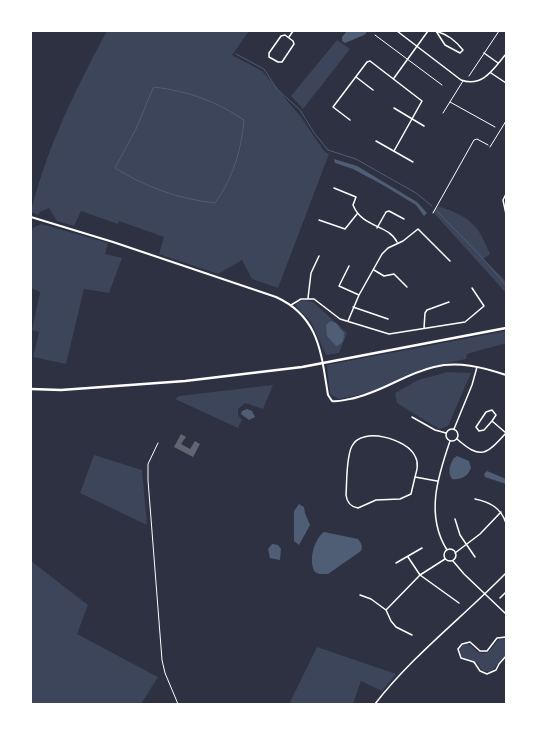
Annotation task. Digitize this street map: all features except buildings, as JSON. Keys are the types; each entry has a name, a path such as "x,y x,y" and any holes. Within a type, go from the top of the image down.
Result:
{"main road":[{"path":"31,389 61,390 185,381 302,367 506,328"}],"street":[{"path":"289,37 294,31"},
{"path":"397,31 463,81 479,81 491,73 506,54"},
{"path":"394,79 428,31"},
{"path":"436,31 449,36 463,50 460,53 445,45 436,31"},
{"path":"281,36 289,37 294,44 282,62 278,62 269,57 269,53 281,36"},
{"path":"484,53 498,63"},
{"path":"350,120 333,107 367,62 370,61 422,101 394,151"},
{"path":"491,73 506,82"},
{"path":"356,76 373,90"},
{"path":"394,108 424,126"},
{"path":"376,140 413,162"},
{"path":"334,188 356,197 353,205 357,214 366,222 391,235 397,242"},
{"path":"506,194 504,200 506,214"},
{"path":"377,228 386,212 389,211 404,219"},
{"path":"319,220 345,229 357,214"},
{"path":"31,217 188,267 276,297 291,305 309,324 318,340 329,399 338,401 375,392 419,372 434,367 461,365 477,367 506,375"},
{"path":"348,321 359,295 382,254 397,242 403,241 418,229 450,261"},
{"path":"308,298 311,273 318,256"},
{"path":"349,266 339,286 359,295"},
{"path":"374,270 384,276 394,274 407,287"},
{"path":"291,305 300,299 314,299 335,316 389,334 465,322 482,308 483,303 472,288"},
{"path":"424,328 425,312 449,302"},
{"path":"354,307 388,319"},
{"path":"454,429 472,384 477,367"},
{"path":"488,410 494,410 496,413 492,421 484,430 479,430 476,427 488,410"},
{"path":"412,417 435,430 446,434 446,437 450,441"},
{"path":"457,439 469,450 482,453 492,448 506,433 492,421"},
{"path":"446,434 449,429 454,429"},
{"path":"454,429 458,434 457,439"},
{"path":"373,435 389,440 411,450 418,464 415,477 411,494 404,499 376,500 358,508 351,506 348,502 346,495 350,452 356,441 363,436 373,435"},
{"path":"450,441 457,439"},
{"path":"447,550 439,533 435,505 437,481 450,441"},
{"path":"415,477 437,481"},
{"path":"475,499 493,505 501,512 506,523"},
{"path":"455,552 467,545 501,512"},
{"path":"455,519 460,535 475,557"},
{"path":"396,563 422,548"},
{"path":"447,550 455,552"},
{"path":"445,559 444,553 447,550"},
{"path":"445,559 449,562 453,560 456,557 455,552"},
{"path":"408,557 420,575 459,603"},
{"path":"386,610 420,575 445,559"},
{"path":"453,560 464,574 506,614"},
{"path":"375,704 401,671 506,573"},
{"path":"500,598 506,592"},
{"path":"360,595 371,599 386,610 390,620 396,627 412,635"},
{"path":"506,637 497,638 492,647 486,651 480,651 470,642 462,644 458,650 461,658 474,662 482,672 487,674 496,670 498,664 506,656"}],"lane":[{"path":"469,76 499,31"},
{"path":"375,34 442,85"},
{"path":"443,113 463,81"},
{"path":"450,102 495,127"},
{"path":"490,147 506,121"},
{"path":"158,442 148,464 148,480 162,660 165,673 178,704"}],"path":[{"path":"433,213 474,140 477,139 490,147"}],"shaded area":[{"path":"107,31 237,31 238,33 239,31 249,31 232,55 262,71 301,117 324,151 329,154 278,288 252,279 242,260 218,274 159,254 164,237 119,221 118,224 81,211 74,226 57,221 49,208 40,212 38,215 31,212 37,188 53,142 84,74"},
{"path":"347,31 368,31 364,35 345,43 342,41 342,37"},
{"path":"337,40 350,49 303,109 291,96"},
{"path":"334,159 357,166 417,202 427,213 424,216 416,205 353,169 335,163"},
{"path":"439,206 466,218 477,228 490,254 483,259 506,281 506,293 432,211"},
{"path":"41,224 108,243 105,254 122,258 109,293 84,289 66,364 33,357 39,332 32,330 40,292 31,288 31,235 33,228"},
{"path":"304,300 313,302 347,333 339,353 326,355 311,322 295,305"},
{"path":"330,321 336,323 344,333 343,341 336,346 327,336 326,325"},
{"path":"506,331 506,343 467,354 466,359 422,369 374,392 338,399 330,394 327,365"},
{"path":"448,372 471,373 448,426 439,429 397,403 395,393 418,380"},
{"path":"273,385 263,409 245,403 238,409 238,415 242,420 238,428 175,399 179,396"},
{"path":"247,409 252,411 255,417 249,420 241,414 242,411"},
{"path":"94,455 142,470 147,525 80,493"},
{"path":"457,456 469,461 471,468 468,474 463,477 452,479 450,476 450,465"},
{"path":"487,471 506,479 506,484 485,477 484,474"},
{"path":"299,504 304,507 310,525 299,545 294,541 294,511"},
{"path":"324,532 358,539 362,548 361,551 328,574 319,574 315,572 313,567 312,556 317,540"},
{"path":"272,544 278,545 281,549 280,560 270,558 268,549"},
{"path":"31,561 88,605 77,634 158,677 141,704 31,704"},
{"path":"501,638 506,639 506,654 491,672 483,671 476,662 461,656 460,648 465,644 471,645 478,652 486,653"},
{"path":"317,647 396,674 382,691 361,681 353,704 289,704"}],"waterway":[{"path":"236,54 264,69 277,89 300,110 315,134 328,150 356,159 416,193 432,206"},
{"path":"154,87 190,94 212,102 244,120 241,143 235,164 227,184 215,203 188,199 163,191 138,181 115,168 136,129 154,87"},
{"path":"437,211 481,257 506,286"}]}
